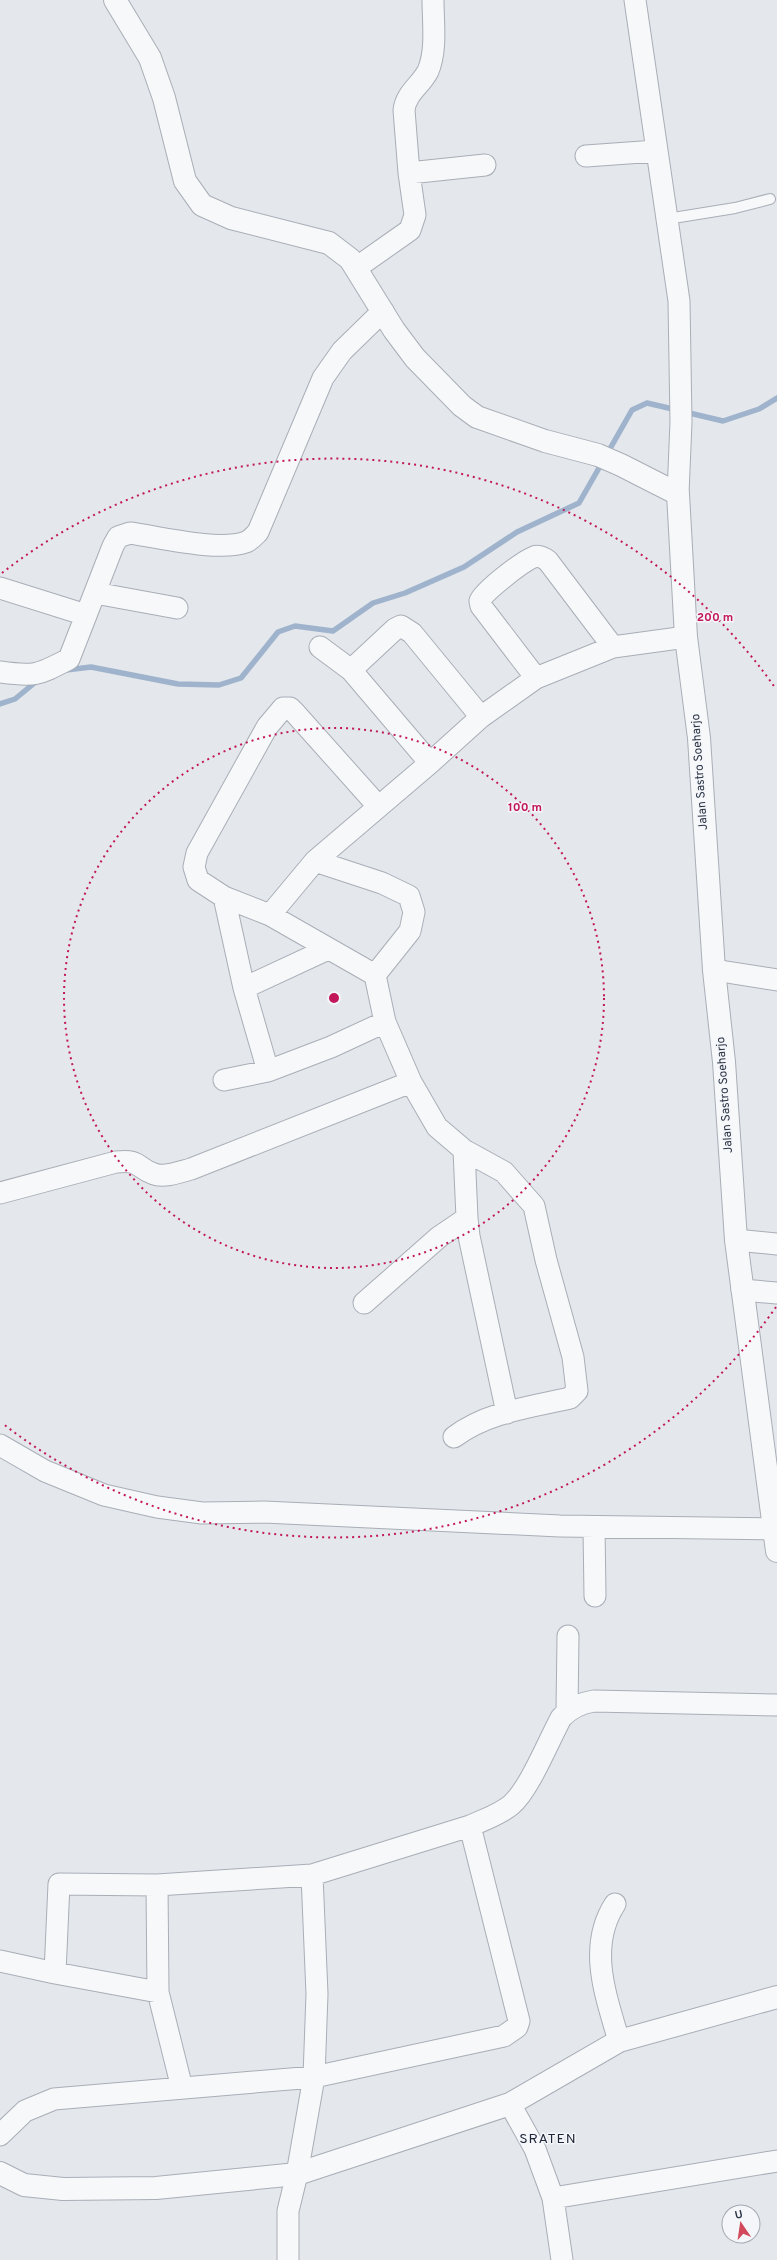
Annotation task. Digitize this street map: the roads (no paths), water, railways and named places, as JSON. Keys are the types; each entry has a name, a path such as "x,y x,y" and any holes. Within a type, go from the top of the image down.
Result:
{"street":[{"path":"115,0 150,58 164,98 185,181 202,205 231,218 329,243 350,259 415,358 462,406 478,417 545,442 598,456 621,464 678,494 681,422 680,301 666,219 635,0"},
{"path":"356,268 410,230 415,215 408,173 405,101 428,70 433,54 433,0"},
{"path":"586,156 656,151"},
{"path":"408,173 485,165"},
{"path":"0,672 23,675 41,674 69,659 94,593 118,537 130,533 212,545 245,542 251,540 258,532 323,378 342,351 383,311"},
{"name":"Jalan Sastro Soeharjo","path":"678,494 686,637 699,738 714,970 724,1062 736,1240 777,1551"},
{"path":"536,678 481,606 480,601 504,578 534,556 542,556 548,561 613,647"},
{"path":"0,588 86,615"},
{"path":"94,593 177,608"},
{"path":"351,670 395,629 401,626 412,633 481,717"},
{"path":"270,915 315,861 430,763 481,717 536,678 613,647 686,637"},
{"path":"320,646 351,670 430,763"},
{"path":"378,806 295,713 290,708 283,708 267,727 197,853 194,867 198,880 224,897 270,915 375,975 385,1022 411,1082 437,1127 464,1150 504,1172 534,1206 546,1260 573,1357 577,1391 570,1398 507,1413 472,1425 454,1437"},
{"path":"315,861 382,882 409,896 414,912 410,931 375,975"},
{"path":"224,897 244,988 268,1071"},
{"path":"244,988 328,949"},
{"path":"714,970 777,980"},
{"path":"224,1080 268,1071 331,1047 385,1022"},
{"path":"0,1193 116,1162 129,1161 154,1175 170,1174 191,1169 411,1082"},
{"path":"464,1150 469,1236 507,1413"},
{"path":"364,1303 438,1237 467,1218"},
{"path":"736,1240 777,1244"},
{"path":"742,1290 777,1293"},
{"path":"0,1446 45,1471 104,1495 157,1507 202,1513 264,1512 594,1527 774,1529"},
{"path":"594,1527 596,1596"},
{"path":"55,1973 59,1884 157,1885 312,1875 470,1826 499,1813 516,1799 567,1711 568,1636"},
{"path":"567,1711 584,1703 594,1702 777,1705"},
{"path":"0,2135 25,2111 54,2099 314,2077 504,2036 517,2027 518,2014 470,1826"},
{"path":"288,2260 288,2211 297,2174 314,2077 318,1994 312,1875"},
{"path":"157,1885 158,1992 182,2088"},
{"path":"615,1904 607,1916 599,1954 605,1992 619,2041"},
{"path":"0,1961 158,1992"},
{"path":"0,2173 24,2185 63,2189 156,2188 297,2174 510,2104 619,2041 777,1997"},
{"path":"510,2104 535,2149 553,2198 562,2260"},
{"path":"553,2198 777,2161"}],"lane":[{"path":"666,219 735,208 770,199"}],"waterway":[{"path":"685,412 723,421 759,409 777,398"},
{"path":"607,454 632,410 647,403 677,410"},
{"path":"66,670 91,667 178,684 219,685 241,678 278,632 295,626 333,631 373,603 405,593 464,567 517,532 579,503 603,461"},
{"path":"0,704 15,699 38,680"}],"district":[{"name":"SRATEN","path":"548,2139"}]}
